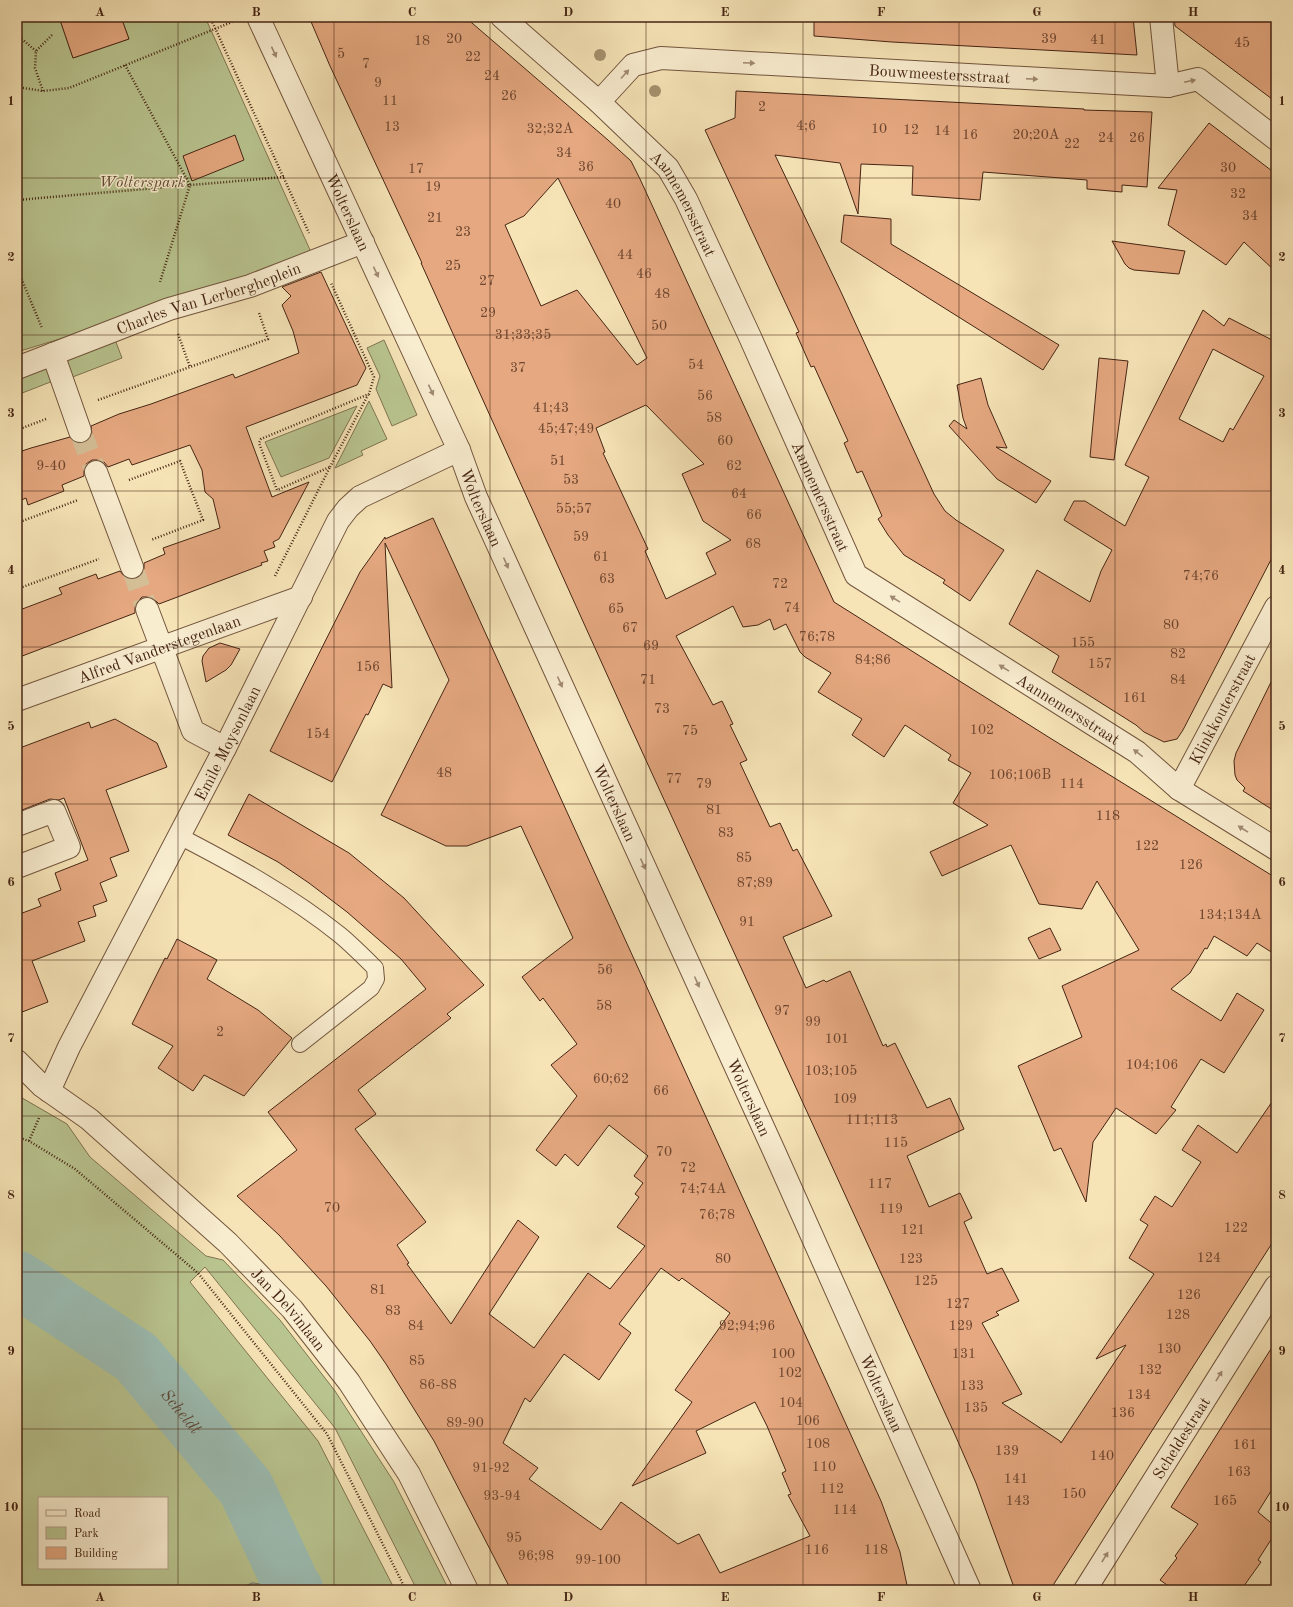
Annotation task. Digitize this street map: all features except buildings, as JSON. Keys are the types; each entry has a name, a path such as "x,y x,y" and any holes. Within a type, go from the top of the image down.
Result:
{"street":[{"name":"Wolterslaan","path":"258,17 459,450 476,497 778,1159 970,1590"},
{"name":"Aannemersstraat","path":"502,17 599,102 668,168 686,199 754,345 856,575 1137,752 1179,789 1276,849"},
{"path":"1161,17 1168,86"},
{"name":"Bouwmeestersstraat","path":"599,102 633,65 661,58 1168,86 1198,79 1276,139"},
{"name":"Charles Van Lerbergheplein","path":"17,368 160,313 250,286 363,242"},
{"path":"53,354 80,430"},
{"name":"Emile Moysonlaan","path":"46,1089 225,748 338,521 348,508 360,497 459,450"},
{"path":"96,472 132,567"},
{"name":"Alfred Vanderstegenlaan","path":"17,700 301,597"},
{"name":"Klinkkouterstraat","path":"1179,789 1276,608"},
{"path":"147,609 194,731 225,748"},
{"path":"17,825 54,811 69,847 17,867"},
{"name":"Jan Delvinlaan","path":"17,1062 46,1089 89,1119 228,1243 292,1309 349,1382 409,1474 467,1590"},
{"name":"Jan Delvinlaan","path":"17,1082 46,1089"},
{"name":"Scheldestraat","path":"1085,1590 1276,1286"}],"lane":[{"path":"179,836 233,865 292,900 340,936 375,968 376,979 371,988 300,1044"}],"path":[{"path":"210,17 374,376 369,394 330,466 256,613"},
{"path":"17,87 43,90 68,88 236,20"},
{"path":"17,35 36,51"},
{"path":"43,90 35,68 36,51 52,35"},
{"path":"125,65 190,185 160,313 190,367"},
{"path":"17,200 284,177"},
{"path":"17,268 53,354"},
{"path":"17,430 268,339 250,286"},
{"path":"330,466 277,490 259,443 261,439 369,394"},
{"path":"17,1137 29,1141 75,1169 198,1273 327,1434 406,1590"}],"green space":[{"name":"Wolterspark","path":"17,17 59,17 73,58 129,39 121,17 205,17 315,261 17,352"},
{"path":"114,337 122,358 70,378 62,357"},
{"path":"384,340 417,415 392,426 376,389 380,376 367,348"},
{"path":"46,362 53,381 17,395 17,373"},
{"path":"369,401 387,439 361,451 363,455 335,468"},
{"path":"357,406 329,458 281,477 265,442"},
{"path":"17,1095 67,1124 90,1157 206,1256 223,1260 280,1320 335,1391 394,1482 449,1590 417,1590 335,1428 205,1267 190,1282 318,1441 395,1590 297,1590 293,1588 252,1583 237,1590 17,1590"}],"water":[{"path":"252,1583 293,1588 297,1590 237,1590"}],"waterway":[{"name":"Scheldt","path":"17,1279 136,1357 246,1488 295,1590"}],"tunnel":[{"path":"80,431 96,472"},
{"path":"132,567 147,609"}]}
